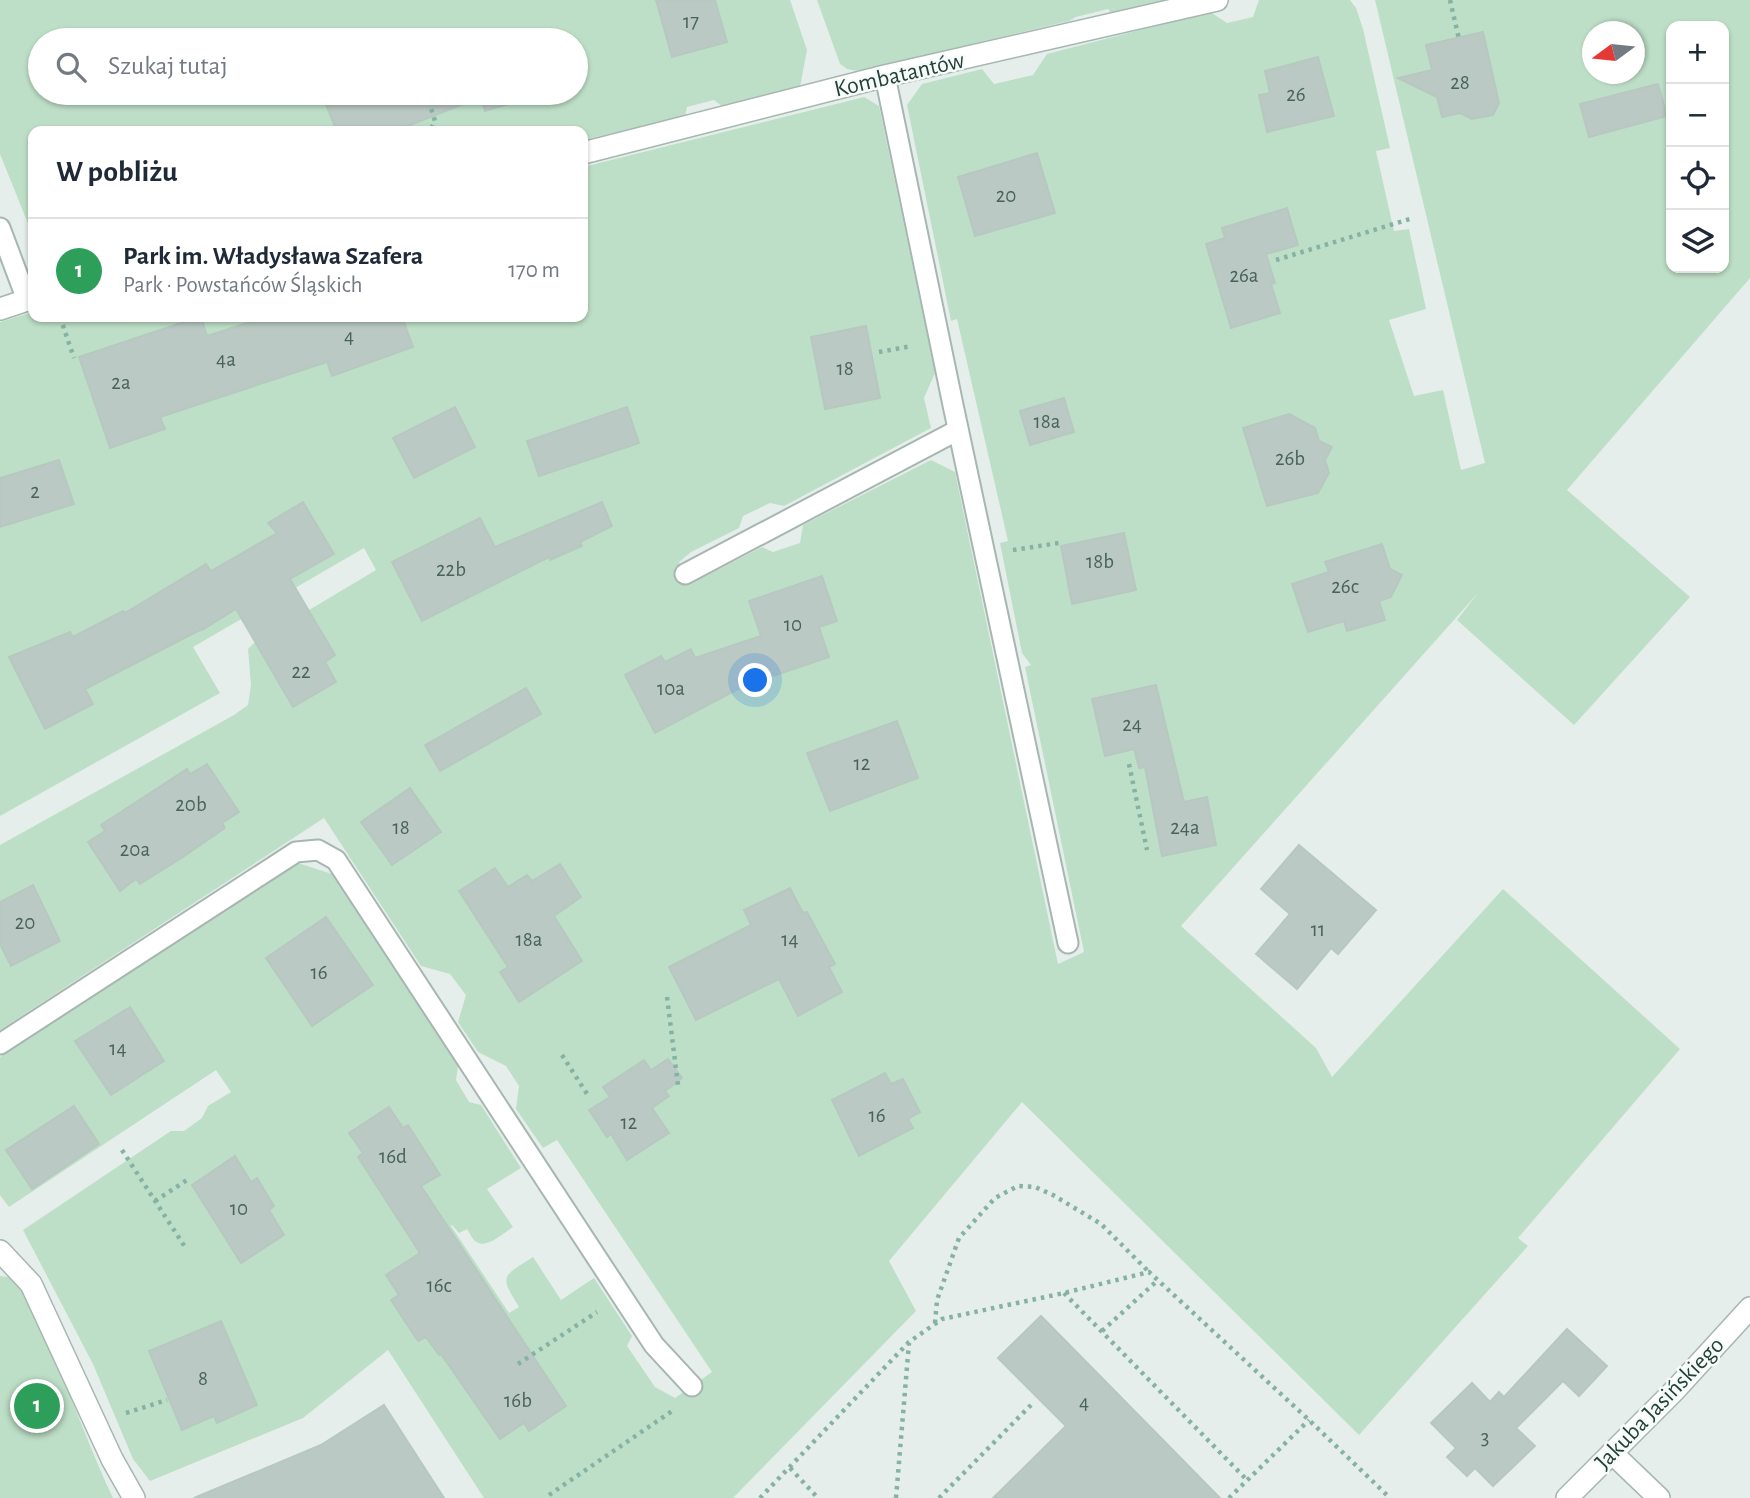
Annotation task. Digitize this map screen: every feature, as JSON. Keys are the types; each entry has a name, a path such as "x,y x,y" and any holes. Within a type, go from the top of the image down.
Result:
{"street":[{"name":"Kombatantów","path":"588,152 885,76 1217,0"},
{"path":"0,309 28,300"},
{"path":"0,1251 31,1283 112,1459 134,1498"},
{"name":"Jakuba Jasińskiego","path":"1567,1498 1675,1390 1750,1308"},
{"path":"1612,1453 1659,1498"}],"lane":[{"path":"885,76 1068,943"},
{"path":"0,228 28,294"},
{"path":"685,574 958,430"},
{"path":"0,1044 296,852 317,850 336,860 654,1345 692,1386"}],"path":[{"path":"1450,0 1459,39"},
{"path":"430,105 435,121 432,126"},
{"path":"1276,260 1413,218"},
{"path":"62,322 74,358"},
{"path":"985,555 1059,542"},
{"path":"1129,764 1147,850"},
{"path":"667,998 678,1085"},
{"path":"562,1055 589,1097"},
{"path":"122,1150 185,1247"},
{"path":"155,1201 187,1180"},
{"path":"934,1324 937,1300 959,1238 995,1198 1018,1186 1035,1187 1101,1224 1390,1498"},
{"path":"760,1498 909,1342 942,1319 1149,1272"},
{"path":"1102,1331 1158,1280"},
{"path":"1064,1293 1247,1480"},
{"path":"519,1364 621,1295"},
{"path":"896,1498 909,1342"},
{"path":"95,1423 167,1400"},
{"path":"939,1498 1031,1405"},
{"path":"549,1495 676,1408"},
{"path":"1228,1498 1309,1420"},
{"path":"790,1468 818,1498"}],"green space":[{"path":"0,0 790,0 807,50 800,87 723,107 714,100 687,107 685,116 588,139 588,126 28,126 28,224 0,154"},
{"path":"817,0 1166,0 1111,13 1108,9 1069,21 858,71 847,69 840,64"},
{"path":"1259,0 1350,0 1356,8 1390,148 1376,151 1394,231 1409,229 1426,309 1389,320 1414,396 1443,390 1461,470 1485,463 1375,0 1750,0 1750,278 1567,490 1690,597 1574,725 1457,620 1478,593 1181,926 1316,1048 1332,1077 1503,889 1680,1049 1518,1238 1528,1246 1359,1435 1022,1102 889,1261 916,1311 733,1498 484,1498 388,1350 303,1418 150,1481 133,1459 93,1364 23,1230 171,1131 184,1131 202,1118 208,1106 231,1092 216,1070 9,1207 0,1195 0,1057 298,863 335,875 420,1002 458,1066 456,1080 469,1102 481,1105 521,1168 487,1189 513,1227 483,1244 475,1241 467,1229 459,1233 451,1226 509,1313 519,1307 508,1289 507,1278 533,1257 561,1300 594,1278 632,1336 627,1346 655,1387 675,1398 712,1372 557,1140 543,1148 516,1109 519,1086 506,1066 478,1052 458,1022 466,995 450,974 421,966 324,818 0,1030 0,845 248,705 251,685 248,649 376,570 364,548 193,647 220,693 0,816 0,322 28,314 28,322 588,322 588,166 864,97 879,106 935,373 924,398 931,428 784,506 770,503 743,516 739,528 691,552 679,562 690,584 762,547 773,552 800,543 803,525 931,460 955,472 1058,964 1084,952 1025,667 1031,665 1022,653 1000,543 1008,541 957,319 951,321 907,105 922,84 982,69 994,84 1033,75 1047,54 1210,12 1227,23 1253,17"},
{"path":"0,1276 16,1278 30,1304 113,1498 0,1498"}],"building":[{"path":"656,0 715,0 727,42 672,57"},
{"path":"1483,32 1499,103 1493,115 1472,119 1460,113 1442,117 1437,97 1398,78 1432,70 1426,45"},
{"path":"1318,57 1334,116 1267,132 1259,95 1270,93 1265,71"},
{"path":"1658,84 1666,116 1589,137 1580,104"},
{"path":"326,105 461,105 408,126 335,126"},
{"path":"483,105 505,105 485,111"},
{"path":"1037,153 1055,213 975,236 958,177"},
{"path":"1287,208 1298,245 1266,254 1280,313 1231,328 1206,244 1225,238 1222,228"},
{"path":"184,322 203,322 207,336 250,322 404,322 413,347 332,376 327,362 160,417 165,429 110,448 79,357"},
{"path":"866,326 880,398 825,409 811,337"},
{"path":"1064,398 1074,432 1030,445 1020,411"},
{"path":"455,407 475,447 414,478 393,438"},
{"path":"627,407 639,443 539,476 527,441"},
{"path":"1289,414 1315,428 1319,441 1332,447 1325,460 1329,473 1318,493 1267,506 1243,428"},
{"path":"59,460 74,504 0,527 0,478"},
{"path":"303,502 334,554 290,579 335,655 325,662 336,682 293,707 236,609 202,630 85,689 93,704 45,729 9,657 70,632 73,637 123,611 125,613 206,564 211,571 277,533 268,523"},
{"path":"602,502 612,526 580,542 582,546 550,560 549,557 422,621 392,562 480,518 495,547"},
{"path":"1124,533 1136,590 1072,604 1061,546"},
{"path":"1382,544 1390,569 1402,575 1391,597 1379,601 1385,620 1347,631 1344,621 1308,632 1292,584 1329,572 1325,562"},
{"path":"822,576 837,621 819,627 829,657 755,680 655,733 625,675 661,656 665,662 691,649 695,658 761,636 749,601"},
{"path":"1156,685 1184,802 1207,797 1216,845 1162,856 1145,767 1139,768 1134,749 1105,756 1092,699"},
{"path":"526,688 541,714 440,771 425,745"},
{"path":"897,721 918,778 830,811 807,753"},
{"path":"207,764 239,812 222,823 225,828 183,857 140,884 136,879 120,891 88,842 105,831 101,825 187,769 190,774"},
{"path":"410,788 441,832 392,865 361,822"},
{"path":"1299,845 1376,910 1338,954 1331,948 1297,989 1256,954 1290,914 1261,889"},
{"path":"560,864 581,897 554,916 582,961 519,1002 500,972 508,967 459,891 495,868 508,887 527,875 532,881"},
{"path":"33,885 60,941 11,966 0,944 0,902"},
{"path":"790,888 803,913 807,912 835,964 829,967 842,992 798,1016 779,979 696,1020 669,967 751,925 744,910"},
{"path":"326,917 373,985 312,1026 266,958"},
{"path":"130,1007 164,1061 111,1095 75,1041"},
{"path":"668,1059 682,1078 665,1091 669,1096 652,1108 669,1133 627,1160 611,1134 607,1137 589,1110 610,1097 603,1087 644,1060 651,1070"},
{"path":"885,1073 891,1084 903,1079 920,1112 908,1119 913,1128 859,1156 832,1100"},
{"path":"74,1106 99,1144 32,1189 6,1150"},
{"path":"389,1107 403,1128 408,1125 440,1175 421,1186 566,1406 529,1431 524,1423 500,1439 441,1354 439,1355 426,1337 418,1341 391,1300 399,1295 386,1275 420,1253 358,1157 363,1153 349,1133"},
{"path":"235,1156 251,1182 257,1178 274,1206 269,1210 284,1235 241,1263 192,1185"},
{"path":"1041,1316 1220,1498 993,1498 1066,1426 998,1358"},
{"path":"221,1321 257,1405 217,1423 214,1416 182,1430 149,1351"},
{"path":"1567,1329 1607,1366 1579,1396 1563,1381 1516,1428 1535,1446 1493,1486 1475,1468 1467,1476 1447,1457 1456,1448 1431,1423 1472,1383 1490,1402 1499,1392 1504,1397"},
{"path":"384,1405 444,1498 194,1498 321,1445"}],"place":[{"name":"Park im. Władysława Szafera","path":"37,1406"}]}
